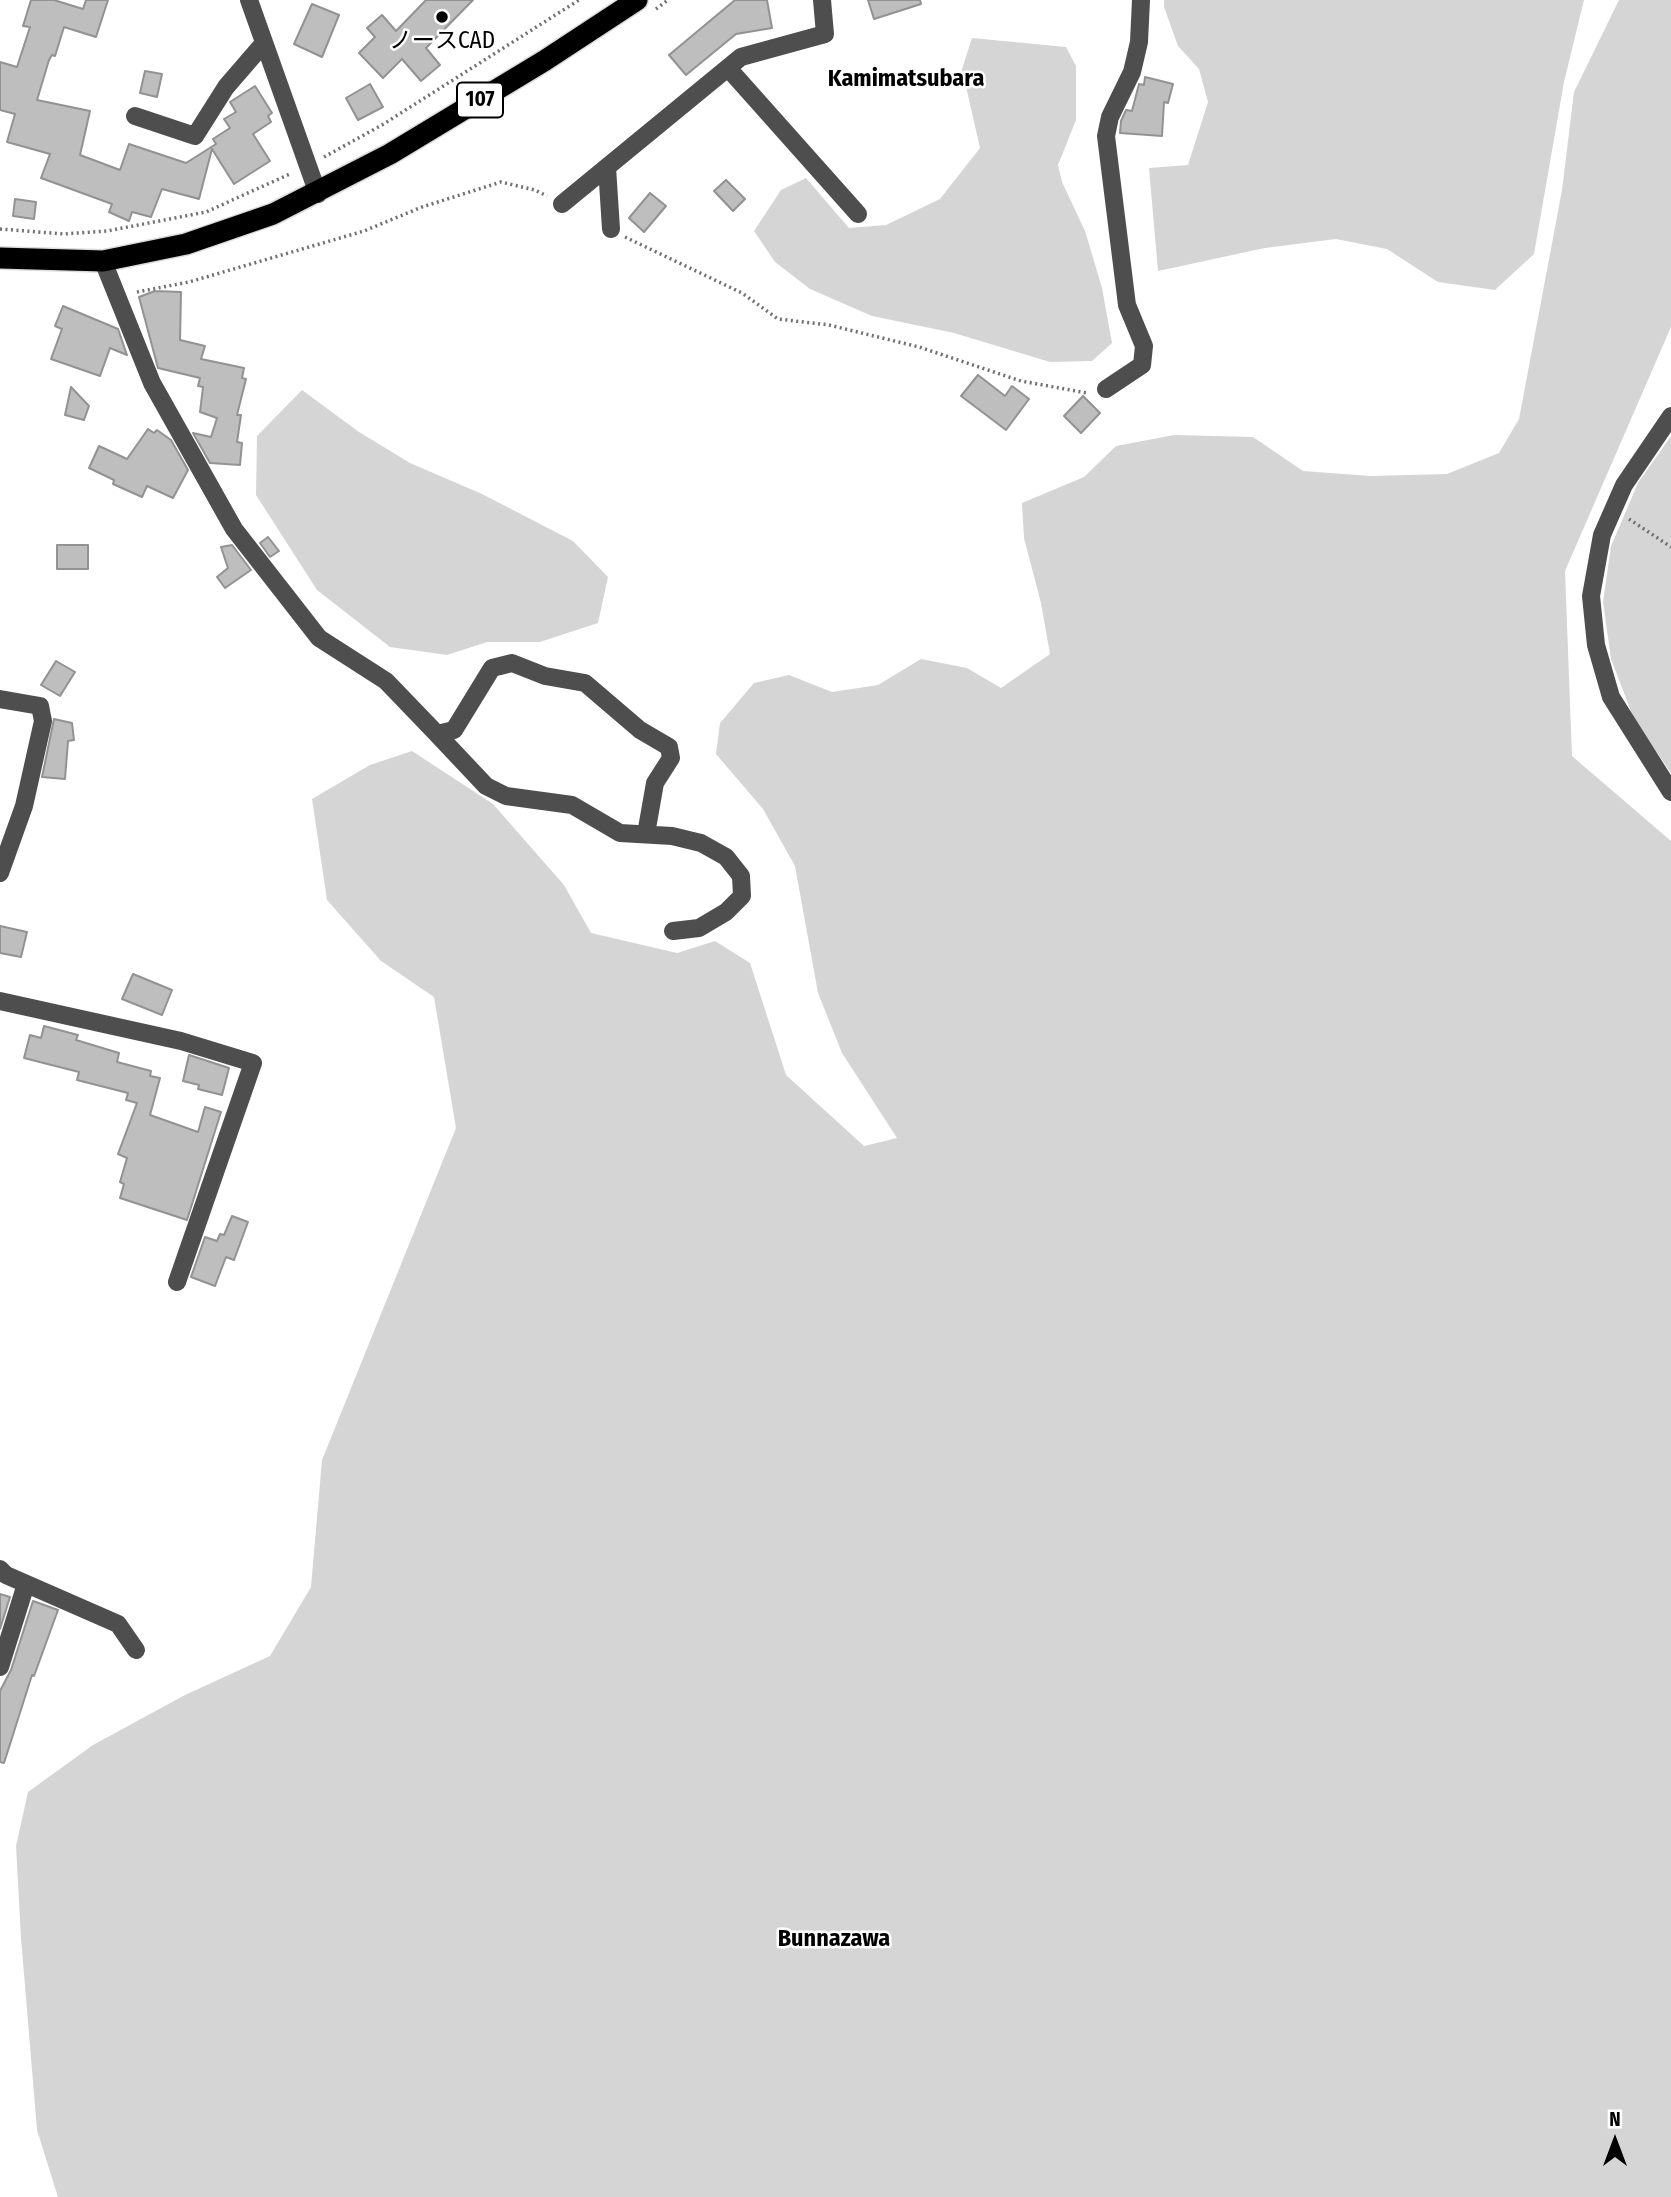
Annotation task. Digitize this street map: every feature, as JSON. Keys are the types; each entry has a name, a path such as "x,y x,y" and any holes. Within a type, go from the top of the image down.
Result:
{"highway":[{"name":"107","path":"0,258 103,261 148,253 229,232 318,194 544,61 637,0"}],"street":[{"path":"249,0 318,194"},
{"path":"562,204 741,57 825,34 822,0"},
{"path":"1106,389 1142,365 1144,346 1127,305 1106,136 1110,117 1132,72 1139,42 1141,0"},
{"path":"135,116 195,136 226,87 264,43"},
{"path":"728,68 858,214"},
{"path":"607,167 611,229"},
{"path":"103,261 152,383 234,529 318,638 386,681 467,768 496,791 533,801 572,805 620,833 646,834 701,843 726,857 741,876 742,896 726,912 699,928 673,931"},
{"path":"1671,416 1624,485 1602,535 1591,596 1596,645 1611,697 1671,792"},
{"path":"437,734 454,730 492,668 512,663 545,676 585,683 640,730 669,747 671,758 656,783 646,834"},
{"path":"0,699 40,706 43,721 24,806 0,873"},
{"path":"0,1001 181,1041 253,1063 177,1282"},
{"path":"0,1569 6,1576 118,1624 136,1650"},
{"path":"0,1667 26,1584"}],"path":[{"path":"0,229 64,234 107,231 205,212 308,166 382,125 579,0"},
{"path":"117,295 189,282 351,235 422,207 501,183 535,190 562,204"},
{"path":"611,229 742,293 778,319 829,325 919,347 1021,381 1093,395 1106,389"},
{"path":"1614,509 1671,548"}],"shaded area":[{"path":"1164,0 1584,0 1564,82 1534,254 1495,290 1438,282 1387,249 1336,239 1265,248 1158,271 1149,168 1188,165 1208,102 1199,69 1178,46"},
{"path":"1619,0 1671,0 1671,327 1565,571 1572,756 1671,841 1671,2197 58,2197 37,2130 21,1938 16,1846 28,1792 93,1745 185,1695 270,1656 311,1587 322,1460 456,1128 434,997 381,961 327,900 312,799 370,765 412,751 493,804 564,885 591,933 677,953 715,941 750,963 786,1075 864,1146 897,1138 842,1053 818,993 795,866 763,809 716,754 720,723 754,683 789,675 832,692 878,685 921,659 967,668 1001,688 1050,654 1041,603 1024,538 1022,503 1084,477 1116,446 1174,435 1253,437 1303,471 1370,476 1447,474 1499,453 1519,419 1562,190 1574,92"},
{"path":"972,38 1066,47 1076,66 1076,120 1058,165 1062,182 1085,231 1102,288 1112,343 1092,361 1050,362 954,333 872,316 810,289 775,262 754,231 781,190 806,178 849,228 886,225 940,199 980,148 962,69"},
{"path":"302,390 359,432 410,463 482,494 573,541 608,577 598,623 540,642 487,642 447,655 390,647 317,590 256,495 257,436"},
{"path":"1671,436 1671,773 1634,719 1611,659 1603,602 1611,546 1638,483"}],"building":[{"path":"31,0 54,0 83,9 86,0 108,0 96,37 64,27 55,56 52,55 49,60 37,100 90,111 80,155 120,170 129,144 186,163 216,144 213,139 230,128 224,119 236,112 230,102 255,86 272,113 268,116 271,122 253,134 270,161 234,184 212,149 199,199 162,189 151,217 132,212 129,221 109,212 112,204 41,178 50,154 7,142 15,114 0,110 0,62 17,67 30,27 23,26"},
{"path":"426,0 473,0 426,48 440,65 421,81 402,59 383,78 359,53 375,37 367,28 382,15 396,31"},
{"path":"735,0 767,0 772,28 736,34 686,75 669,55"},
{"path":"868,0 920,0 921,4 874,19"},
{"path":"312,4 339,15 322,57 294,44"},
{"path":"145,71 162,74 157,97 140,93"},
{"path":"1145,77 1173,84 1168,103 1164,102 1162,136 1120,133 1121,121 1126,110 1132,111 1139,84 1144,85"},
{"path":"370,84 383,107 358,120 346,98"},
{"path":"726,180 745,199 733,211 714,191"},
{"path":"650,193 666,206 644,232 629,218"},
{"path":"15,199 36,202 34,219 13,216"},
{"path":"155,291 181,292 180,340 205,346 201,359 244,368 242,378 246,379 237,415 241,415 237,442 242,443 240,465 210,463 193,433 211,437 217,418 200,412 203,387 198,386 200,378 158,368 139,297"},
{"path":"63,306 118,329 127,355 110,348 100,376 51,359 62,329 55,326"},
{"path":"978,375 1005,396 1012,386 1029,399 1006,430 961,396"},
{"path":"71,387 89,406 84,420 65,415"},
{"path":"1083,396 1100,413 1081,433 1064,416"},
{"path":"148,429 154,433 157,430 171,440 188,470 173,498 147,486 142,497 113,484 114,480 89,468 99,446 127,459"},
{"path":"268,537 279,551 270,557 260,543"},
{"path":"57,545 88,545 88,569 57,569"},
{"path":"232,545 251,570 225,588 217,577 228,568 221,547"},
{"path":"56,661 75,672 60,696 41,685"},
{"path":"54,719 72,723 74,740 68,741 65,779 42,777"},
{"path":"0,926 27,932 21,957 0,953"},
{"path":"133,974 172,990 162,1015 122,999"},
{"path":"44,1026 78,1035 76,1040 119,1053 117,1062 151,1071 150,1076 160,1078 150,1115 198,1132 205,1107 221,1112 187,1220 120,1198 124,1184 120,1182 127,1158 118,1154 137,1103 126,1100 128,1093 77,1080 79,1072 24,1058 30,1035 41,1038"},
{"path":"189,1055 229,1068 222,1095 198,1089 199,1085 183,1081"},
{"path":"232,1216 248,1222 234,1260 226,1257 215,1286 191,1277 205,1237 217,1241 220,1234 224,1235"},
{"path":"0,1594 10,1597 0,1629"},
{"path":"33,1601 58,1610 34,1676 32,1675 4,1763 0,1762 0,1691 11,1670"}],"place":[{"name":"ノースCAD","path":"442,17"}],"district":[{"name":"Kamimatsubara","path":"906,79"},
{"name":"Bunnazawa","path":"834,1939"}]}
